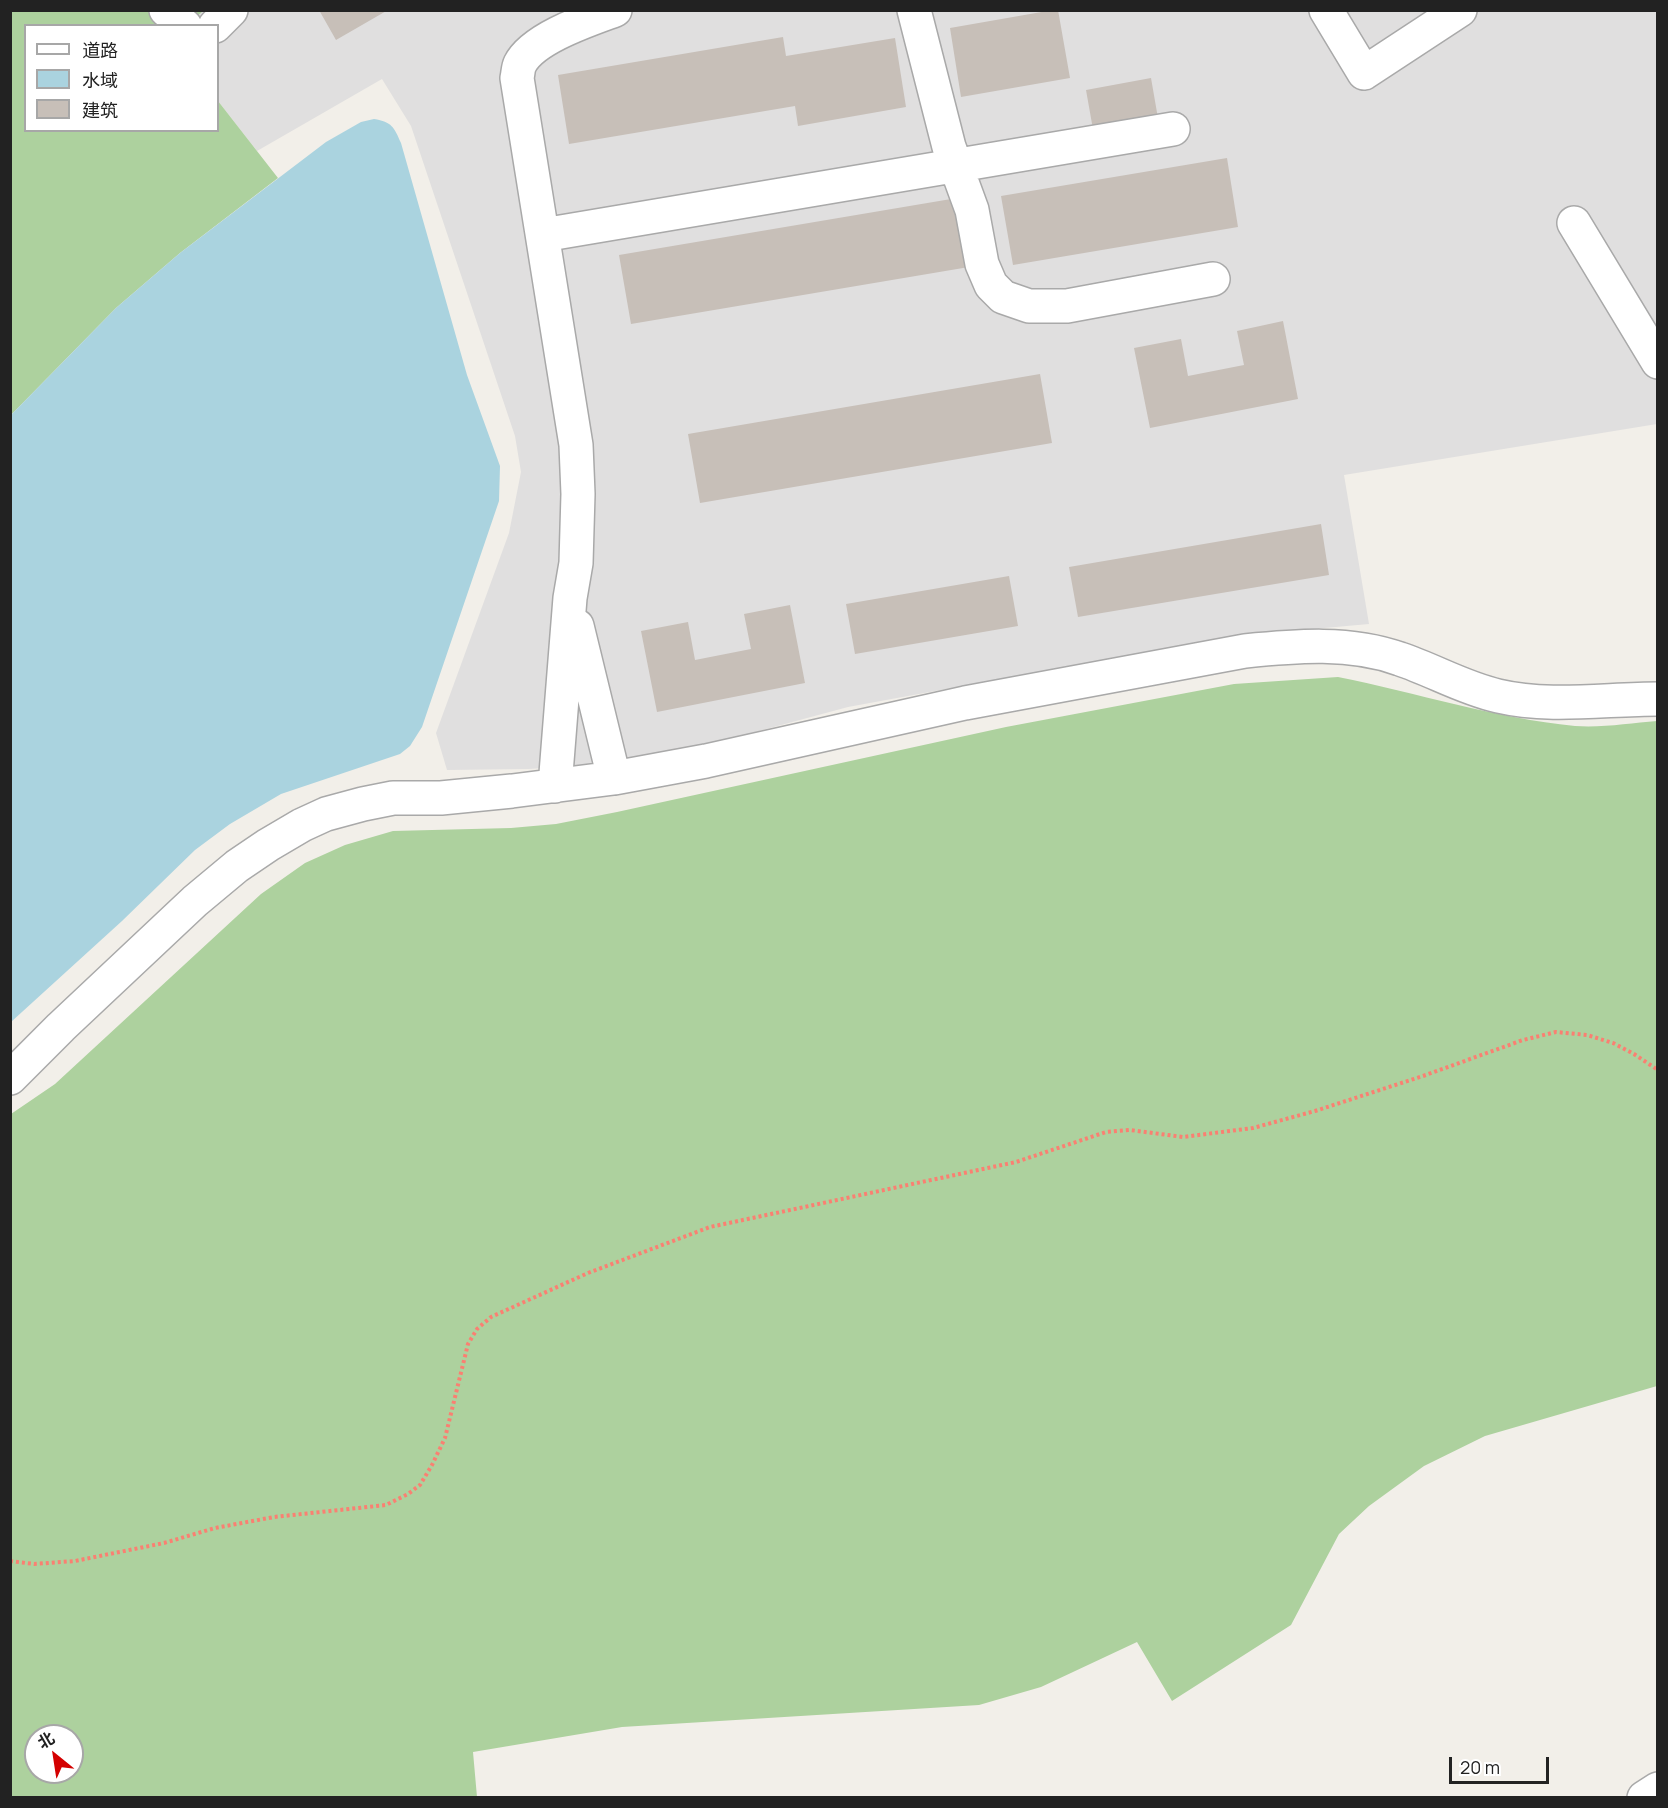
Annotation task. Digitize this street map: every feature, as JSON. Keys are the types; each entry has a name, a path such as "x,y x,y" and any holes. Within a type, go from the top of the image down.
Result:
{"street":[{"path":"166,10 183,24"},
{"path":"217,24 231,10"},
{"path":"555,786 570,598 576,563 578,494 576,445 517,78 519,66 528,54 558,34 615,10"},
{"path":"914,10 954,165 972,210 986,274 991,285 1003,297 1029,306 1067,306 1213,279"},
{"path":"1326,10 1364,72 1460,10"},
{"path":"543,235 1173,129"},
{"path":"1574,223 1658,362"},
{"path":"570,598 614,778"},
{"path":"10,1078 195,901 237,866 302,825 326,814 363,804 393,798 441,798 614,778 706,761 965,703 1245,651 1285,647 1329,646 1364,650 1399,658 1469,688 1534,702 1658,699"},
{"path":"1644,1797 1658,1789"}],"path":[{"path":"10,1561 34,1564 75,1561 165,1543 215,1528 274,1517 331,1513 386,1505 420,1485 432,1465 445,1438 468,1344 477,1329 491,1317 588,1273 710,1227 1016,1162 1106,1132 1130,1130 1183,1137 1253,1128 1315,1111 1523,1040 1556,1032 1587,1035 1612,1043 1658,1070"}],"shaded area":[{"path":"203,10 1657,11 1657,424 1344,475 1369,624 1235,636 848,707 666,756 626,762 529,769 447,770 436,733 509,533 521,472 515,436 411,126 382,79 257,151 219,102 219,24 189,24"}],"green space":[{"path":"11,11 203,11 188,24 24,24 24,132 219,132 219,102 278,178 180,253 116,308 11,415"},
{"path":"1338,677 1545,722 1596,726 1657,721 1657,1386 1485,1436 1424,1466 1369,1506 1339,1534 1291,1625 1172,1701 1137,1642 1041,1687 979,1705 622,1727 473,1752 477,1797 11,1797 11,1114 55,1084 261,894 305,863 345,845 393,831 511,828 556,824 1006,727 1234,684"}],"water":[{"path":"374,119 392,126 401,143 467,375 500,466 499,501 422,727 410,746 400,754 281,794 230,824 195,850 122,921 11,1022 11,415 116,308 180,253 326,142 361,122"}],"building":[{"path":"319,10 388,10 336,40"},
{"path":"1058,10 1070,78 961,97 950,28"},
{"path":"783,37 786,56 895,38 906,107 798,126 795,106 569,144 558,75"},
{"path":"1151,78 1159,124 1094,135 1086,90"},
{"path":"1227,158 1238,227 1013,265 1001,196"},
{"path":"957,198 969,267 631,324 619,255"},
{"path":"1283,321 1298,399 1150,428 1134,348 1181,339 1188,376 1244,365 1237,331"},
{"path":"1040,374 1052,443 700,503 688,434"},
{"path":"1321,524 1329,575 1078,617 1069,567"},
{"path":"1009,576 1018,626 855,654 846,604"},
{"path":"790,605 805,683 657,712 641,631 688,622 695,660 751,649 744,614"}]}
